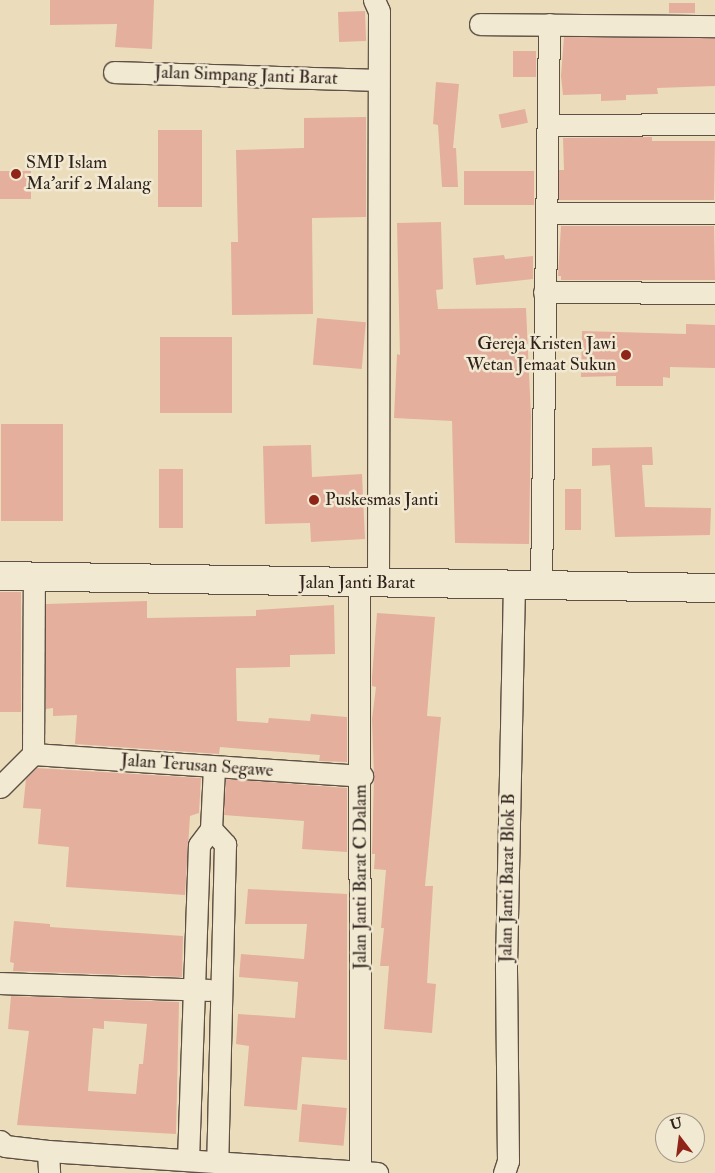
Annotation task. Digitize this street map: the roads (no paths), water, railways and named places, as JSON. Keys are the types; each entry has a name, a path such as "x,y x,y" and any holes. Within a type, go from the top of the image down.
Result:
{"street":[{"name":"Jalan Janti Barat C Dalam","path":"2,1144 48,1152 152,1165 188,1160 369,1172 362,776 368,583 379,4"},
{"path":"480,24 715,26"},
{"name":"Jalan Janti Barat Blok B","path":"504,1173 508,1160 506,966 544,292 549,24"},
{"name":"Jalan Simpang Janti Barat","path":"114,72 378,80"},
{"path":"548,125 715,124"},
{"path":"546,213 715,213"},
{"path":"544,292 715,293"},
{"name":"Jalan Janti Barat","path":"0,576 715,588"},
{"path":"0,787 33,754 34,577"},
{"name":"Jalan Terusan Segawe","path":"33,754 214,768 362,776"},
{"path":"188,1160 196,990 199,845 211,829 214,768"},
{"path":"211,829 225,844 217,1162"},
{"path":"0,983 221,991"},
{"path":"48,1152 49,1173"}],"place":[{"name":"SMP Islam Ma'arif 2 Malang","path":"16,174"},
{"name":"Gereja Kristen Jawi Wetan Jemaat Sukun","path":"626,355"},
{"name":"Puskesmas Janti","path":"314,500"}]}
